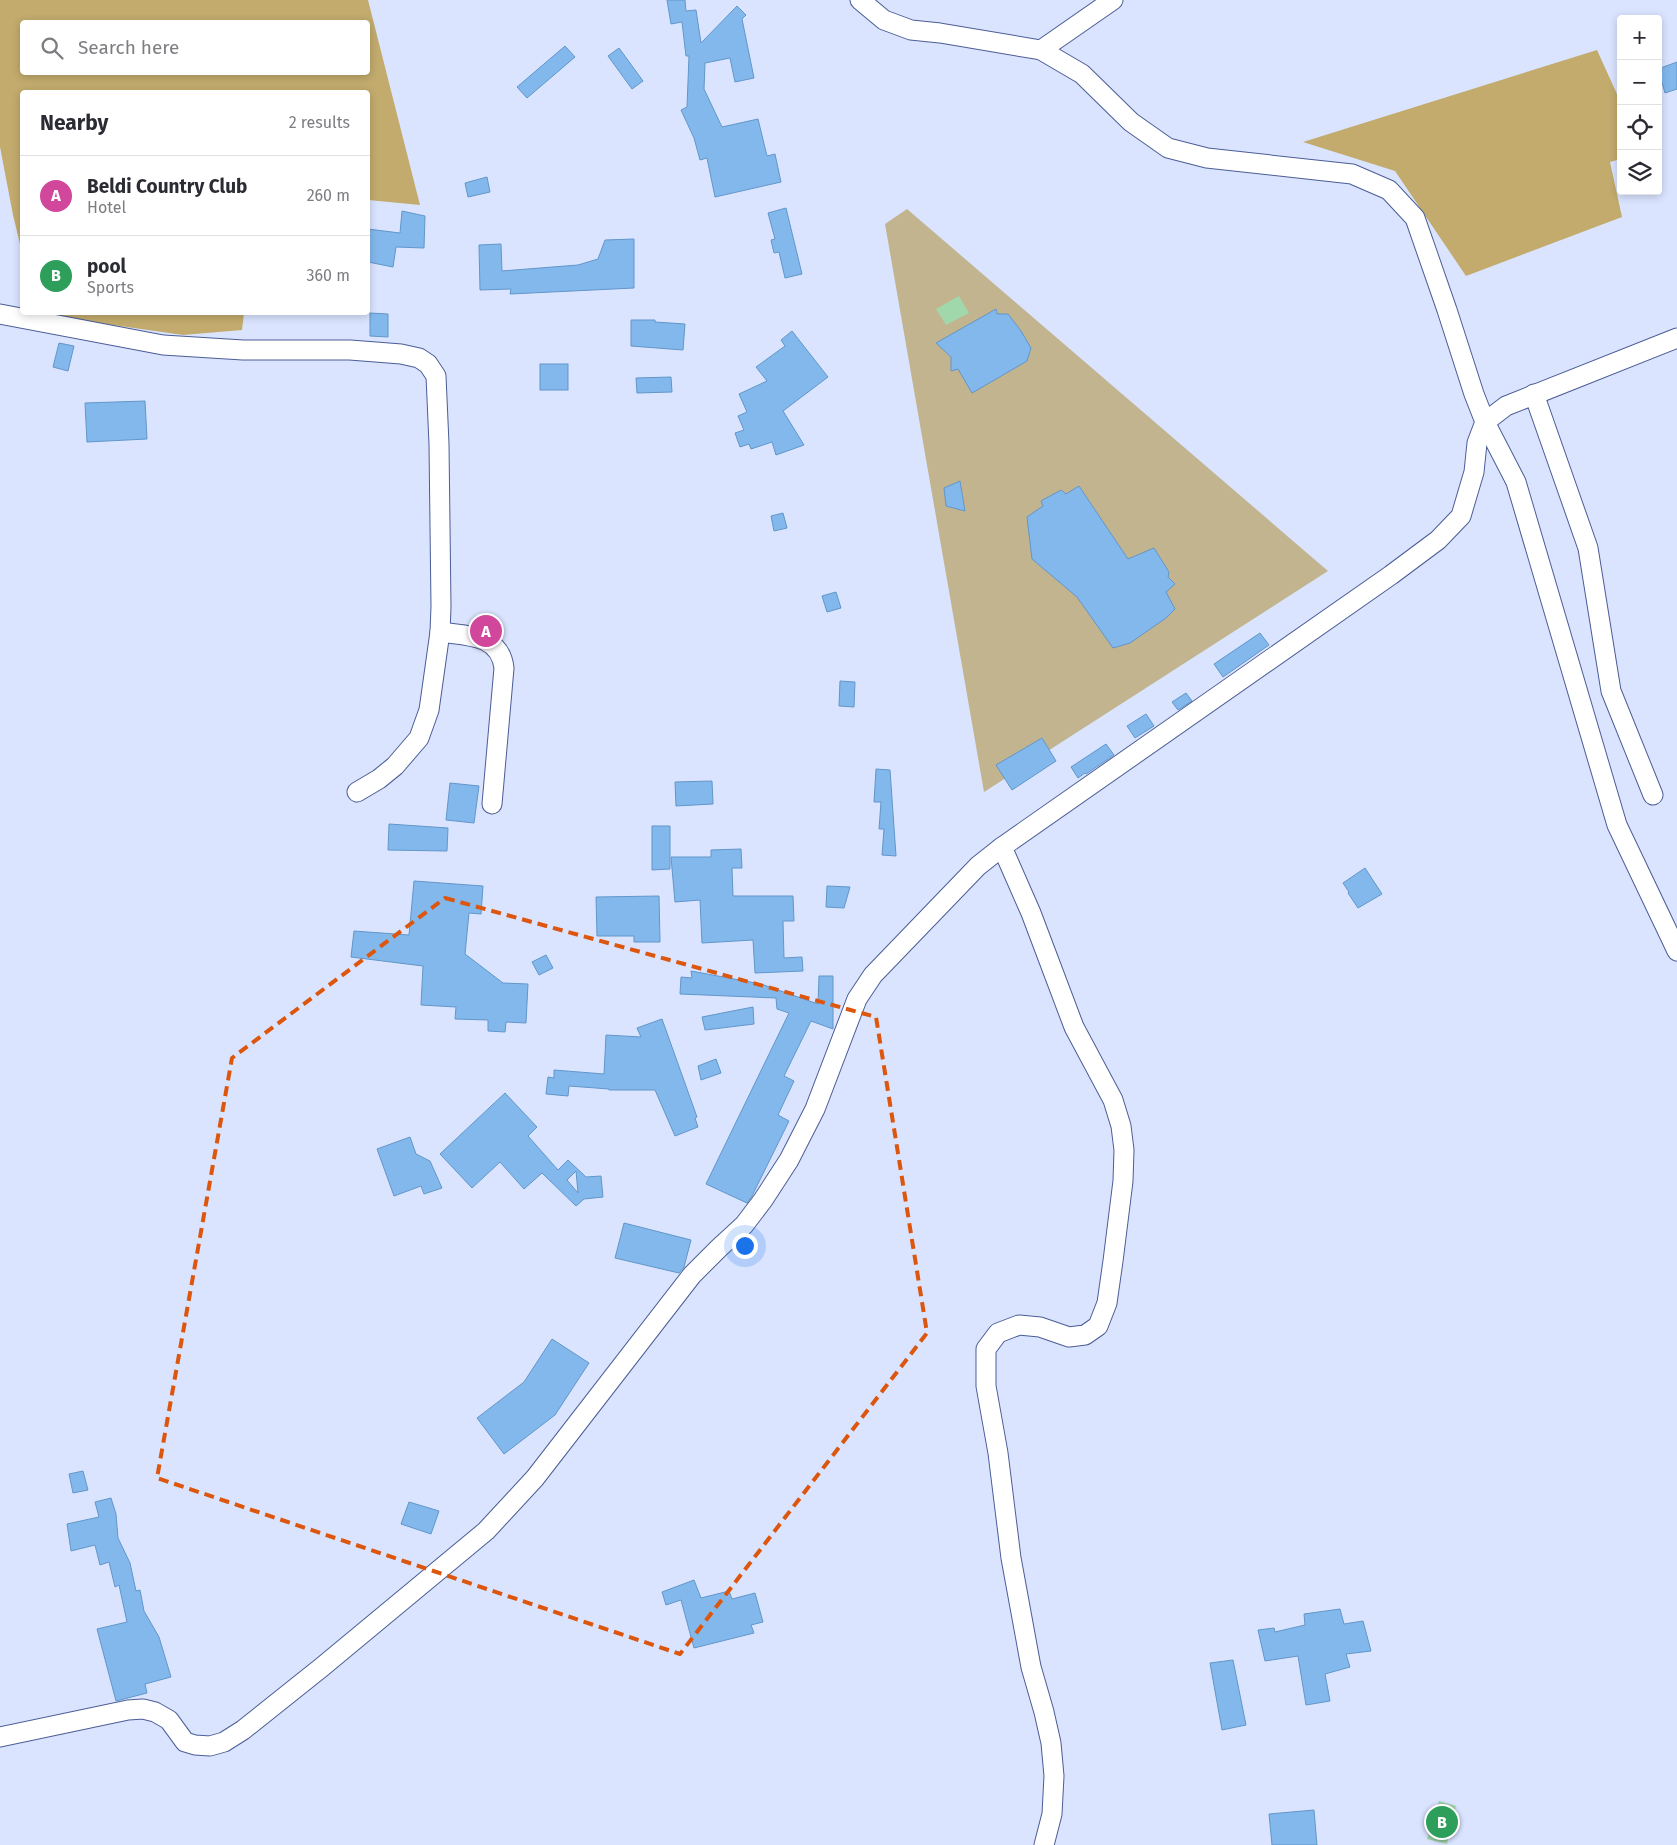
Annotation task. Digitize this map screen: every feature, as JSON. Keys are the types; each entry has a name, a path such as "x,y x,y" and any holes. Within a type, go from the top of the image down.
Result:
{"street":[{"path":"860,0 884,20 911,30 1041,50 1082,74 1131,122 1168,148 1208,158 1352,174 1389,190 1415,218 1485,422 1516,482 1617,825 1677,951"},
{"path":"1041,50 1113,0"},
{"path":"0,314 163,344 243,350 350,350 401,354 419,358 428,364 436,376 439,444 441,607 440,632 429,710 419,738 395,766 379,779 357,792"},
{"path":"0,1737 128,1710 142,1709 155,1712 169,1720 185,1742 210,1746 224,1742 243,1730 322,1667 486,1531 535,1478 692,1276 744,1225 763,1200 789,1160 815,1109 857,998 873,975 978,866 1002,847 1391,575 1438,540 1461,516 1474,472 1477,443 1485,422 1506,406 1677,338"},
{"path":"1534,394 1588,548 1611,691 1653,796"},
{"path":"440,632 477,638 489,642 498,650 504,662 492,804"},
{"path":"1002,847 1031,913 1074,1026 1113,1100 1121,1126 1124,1150 1123,1181 1113,1261 1106,1303 1098,1326 1085,1335 1069,1337 1040,1327 1018,1325 998,1332 986,1349 986,1386 998,1454 1011,1558 1031,1667 1051,1743 1054,1776 1052,1814 1044,1845"}],"highlighted area":[{"path":"445,898 876,1017 927,1333 680,1654 157,1478 232,1058"}],"shaded area":[{"path":"0,0 368,0 420,205 370,200 370,90 20,90 20,244 0,147"},
{"path":"1597,50 1617,94 1617,160 1610,162 1622,217 1466,276 1395,171 1303,142"},
{"path":"907,209 1328,571 984,792 885,224"},
{"path":"959,296 969,313 946,325 936,309"},
{"path":"38,315 244,315 242,330 183,335 92,322 40,321"},
{"path":"1439,1801 1456,1806 1447,1844 1427,1839"}],"building":[{"path":"667,0 685,0 686,11 696,10 701,43 737,6 746,15 742,19 754,78 735,82 730,58 705,63 704,89 722,127 758,119 767,156 775,154 781,182 715,197 707,158 700,160 694,138 681,110 687,107 689,56 686,56 682,22 671,24"},
{"path":"565,46 575,57 527,98 517,87"},
{"path":"619,48 643,81 632,89 608,56"},
{"path":"1677,62 1677,89 1665,93 1662,83 1662,68"},
{"path":"487,177 490,192 468,197 465,183"},
{"path":"786,208 802,274 785,278 779,252 774,253 771,240 775,239 768,213"},
{"path":"402,211 425,216 424,248 396,247 393,267 370,262 370,229 400,233"},
{"path":"634,239 634,288 510,294 511,289 480,290 479,245 501,244 502,271 578,265 598,259 605,240"},
{"path":"996,309 997,314 1008,314 1031,348 1027,361 972,393 958,369 951,371 951,357 936,343"},
{"path":"370,313 388,314 388,337 370,336"},
{"path":"631,320 655,320 655,322 685,324 683,350 631,346"},
{"path":"792,331 828,377 783,411 804,445 776,455 772,442 751,449 749,444 740,447 735,433 744,430 738,416 747,412 739,394 767,381 756,367 785,346 781,340"},
{"path":"59,343 74,346 68,371 53,367"},
{"path":"540,364 568,364 568,390 540,390"},
{"path":"671,377 672,392 637,393 636,378"},
{"path":"145,401 147,439 87,442 85,403"},
{"path":"960,481 965,511 946,506 944,488"},
{"path":"1079,486 1128,559 1154,548 1169,572 1168,577 1175,584 1166,592 1175,609 1166,618 1130,643 1113,648 1077,597 1032,559 1027,517 1043,506 1041,501 1061,490 1066,494"},
{"path":"783,513 787,528 774,531 771,516"},
{"path":"836,592 841,608 827,612 822,596"},
{"path":"1260,633 1269,645 1223,677 1214,664"},
{"path":"840,681 855,682 854,707 839,706"},
{"path":"1186,693 1192,701 1178,710 1172,702"},
{"path":"1146,714 1154,726 1135,738 1127,726"},
{"path":"1042,738 1056,761 1012,790 996,765"},
{"path":"1106,744 1114,755 1078,778 1071,767"},
{"path":"876,769 890,770 896,856 882,855 884,829 879,829 881,802 874,802"},
{"path":"712,781 713,804 676,806 675,782"},
{"path":"450,783 479,786 474,823 446,820"},
{"path":"389,824 448,828 447,851 388,850"},
{"path":"652,826 670,826 670,869 652,870"},
{"path":"741,849 742,868 732,868 733,896 793,896 794,921 783,921 784,958 802,957 803,971 755,973 753,940 702,943 700,900 675,902 671,857 711,857 711,850"},
{"path":"1365,868 1382,894 1358,908 1343,883"},
{"path":"414,881 483,886 481,914 469,913 465,954 503,983 528,984 526,1023 506,1022 505,1032 488,1031 488,1020 455,1019 456,1007 421,1005 423,966 351,957 354,931 409,935"},
{"path":"827,886 850,887 844,908 826,907"},
{"path":"659,896 660,942 634,942 634,936 597,936 596,897"},
{"path":"546,955 553,968 539,975 532,962"},
{"path":"691,971 761,984 818,1004 819,976 833,976 833,1029 811,1021 784,1076 794,1081 778,1115 789,1121 747,1203 706,1184 789,1013 777,1009 776,998 680,994 681,977 692,978"},
{"path":"753,1007 754,1024 705,1030 702,1017"},
{"path":"662,1019 697,1117 695,1118 698,1127 675,1136 655,1090 609,1090 569,1086 568,1096 546,1094 548,1077 554,1078 554,1070 604,1074 606,1035 641,1037 637,1028"},
{"path":"716,1059 721,1073 701,1080 698,1066"},
{"path":"505,1093 537,1127 528,1136 558,1170 568,1160 586,1177 601,1176 603,1197 584,1199 576,1206 542,1173 524,1189 500,1162 472,1188 440,1154","holes":["576,1171 578,1193 567,1180"]},
{"path":"410,1137 416,1154 430,1161 442,1188 424,1194 421,1186 394,1196 377,1149"},
{"path":"624,1223 691,1240 684,1267 679,1273 615,1258"},
{"path":"552,1339 589,1363 555,1415 504,1454 477,1418 524,1382"},
{"path":"83,1471 88,1490 73,1493 69,1474"},
{"path":"111,1498 116,1514 118,1538 130,1563 136,1591 140,1590 144,1611 159,1637 171,1677 145,1684 147,1693 116,1701 97,1629 127,1622 119,1585 115,1587 109,1562 100,1565 95,1545 71,1551 67,1524 99,1517 95,1502"},
{"path":"409,1502 439,1511 431,1534 401,1524"},
{"path":"694,1580 701,1598 729,1591 732,1599 755,1593 763,1622 751,1625 754,1633 694,1648 681,1600 666,1605 662,1592"},
{"path":"1340,1609 1344,1624 1363,1621 1371,1651 1346,1654 1350,1667 1325,1674 1330,1701 1306,1705 1298,1656 1265,1661 1258,1630 1274,1628 1275,1632 1305,1625 1304,1614"},
{"path":"1233,1660 1246,1725 1222,1730 1210,1663"},
{"path":"1314,1810 1317,1845 1272,1845 1269,1814"}],"place":[{"name":"Beldi Country Club","path":"486,631"},
{"name":"pool","path":"1442,1822"}]}
